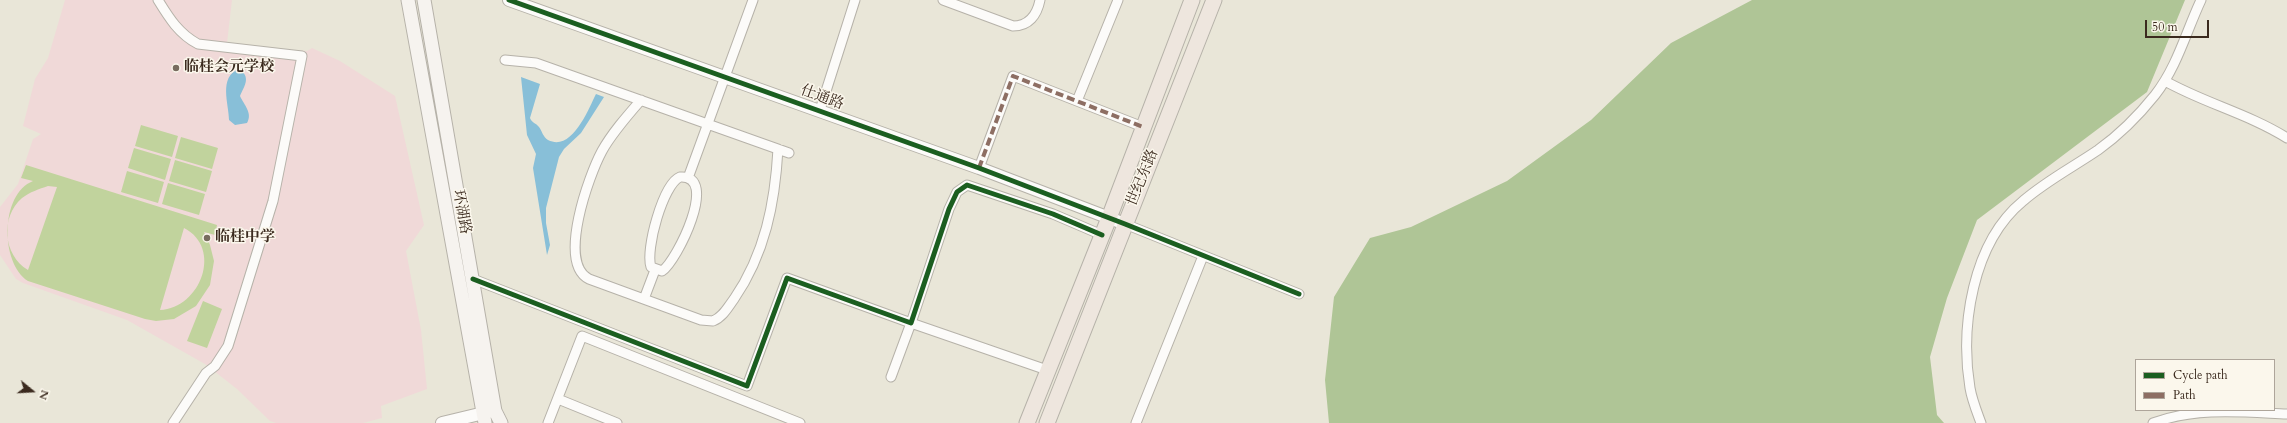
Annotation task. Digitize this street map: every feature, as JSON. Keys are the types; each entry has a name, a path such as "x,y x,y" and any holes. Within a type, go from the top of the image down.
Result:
{"main road":[{"name":"环湖路","path":"408,0 483,418"},
{"name":"环湖路","path":"424,0 495,411 501,423"},
{"name":"世纪东路","path":"1027,423 1047,370 1111,214 1192,0"},
{"name":"世纪东路","path":"1049,422 1214,0"}],"street":[{"path":"158,0 177,28 187,39 198,44 302,56 273,201 228,346 215,366 206,373 173,423"},
{"name":"仕通路","path":"509,0 821,107 1127,220"},
{"name":"仕通路","path":"533,0 726,74"},
{"path":"688,178 753,0"},
{"path":"821,107 855,0"},
{"path":"943,0 1013,26 1024,25 1029,21 1036,11 1040,0"},
{"path":"1077,101 1118,0"},
{"path":"1981,423 1970,390 1968,313 1977,274 1985,253 2010,214 2021,202 2117,135 2154,95 2165,81 2182,47 2201,0"},
{"path":"506,60 536,63 789,153"},
{"path":"980,165 1013,76 1144,127"},
{"path":"2165,81 2187,94 2267,127 2287,138"},
{"path":"641,100 606,144 597,162 585,195 575,248 578,267 584,276 644,299 707,321 716,320 726,311 746,281 762,245 773,203 778,149"},
{"path":"680,177 688,178 695,182 698,192 691,220 666,268 662,271 656,270 651,267 650,262 660,209 672,183 680,177"},
{"path":"890,377 911,323 949,208 957,192 967,185 1053,214 1102,235"},
{"path":"1127,220 1203,256 1299,294"},
{"path":"1136,423 1203,256"},
{"path":"644,299 656,270"},
{"path":"473,279 747,386 786,278 1047,370"},
{"path":"548,423 582,336 800,423"},
{"path":"558,400 618,423"},
{"path":"442,423 483,418 495,411"},
{"path":"2153,423 2181,414 2213,412 2287,414"}],"shaded area":[{"name":"临桂中学","path":"65,0 232,0 227,43 249,47 307,51 312,48 340,61 395,96 424,225 406,251 421,330 427,389 381,406 382,418 363,423 276,423 270,421 237,389 205,364 127,320 23,283 16,279 0,255 0,207 18,184 33,139 41,134 23,126 35,79 48,58"}],"green space":[{"path":"1752,0 2185,0 2147,92 1977,220 1947,298 1930,357 1937,415 1944,423 1329,423 1325,380 1334,297 1370,238 1411,227 1507,181 1591,120 1671,43"},
{"path":"141,125 178,136 172,157 135,146"},
{"path":"181,137 218,148 212,169 175,158"},
{"path":"134,148 171,159 165,180 128,168"},
{"path":"175,160 212,171 206,192 169,181"},
{"path":"26,165 217,225 215,235 204,232 210,245 214,261 210,285 196,306 174,319 156,321 145,319 28,281 19,272 12,260 9,247 13,255 28,270 57,187 48,186 31,192 22,198 15,206 10,215 9,221 10,214 14,200 22,188 33,181 21,178","holes":["184,228 196,237 202,249 204,262 202,276 196,288 187,299 174,307 160,310"]},
{"path":"127,171 164,182 158,203 121,192"},
{"path":"168,183 205,194 199,215 162,204"},
{"path":"203,301 222,309 207,348 187,341"}],"water":[{"path":"239,69 243,72 246,78 245,85 240,96 247,109 249,119 247,123 235,125 229,120 226,92 229,78"},
{"path":"521,77 540,84 530,118 539,127 548,140 557,142 572,135 584,119 596,94 604,97 581,133 564,149 559,157 546,208 546,223 550,245 547,255 533,168 536,154 527,135"}],"marked path":[{"path":"979,168 1013,76 1143,127"}],"cycle path":[{"path":"509,0 979,168 1125,224 1299,294"},
{"path":"473,279 747,386 787,278 911,323 949,209 957,192 967,185 1053,214 1102,235"}],"place":[{"name":"临桂会元学校","path":"176,68"},
{"name":"临桂中学","path":"207,238"}]}
